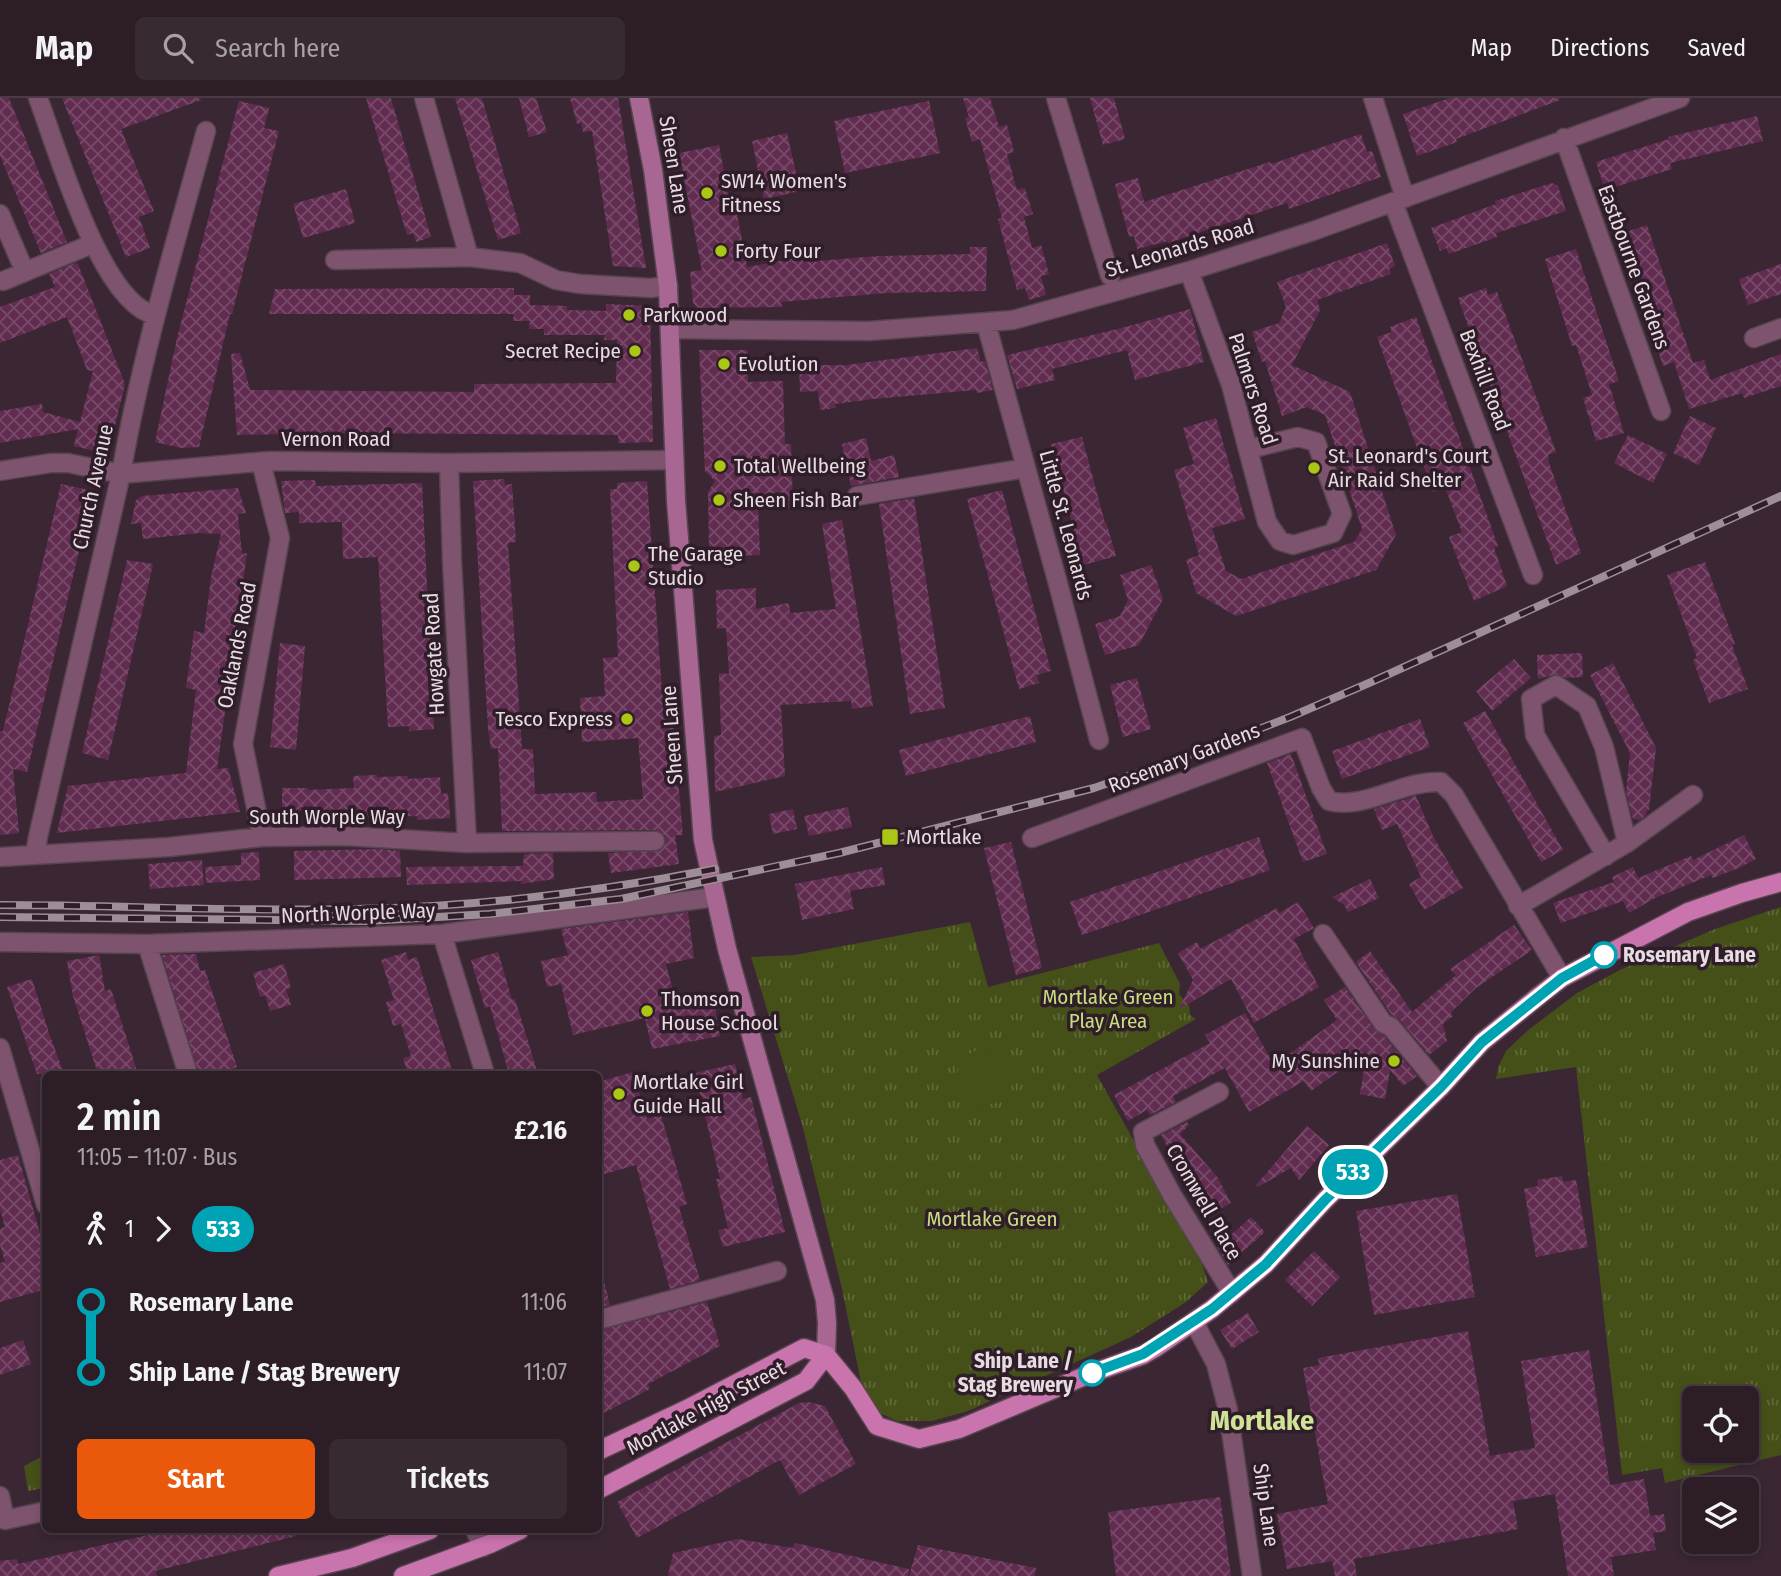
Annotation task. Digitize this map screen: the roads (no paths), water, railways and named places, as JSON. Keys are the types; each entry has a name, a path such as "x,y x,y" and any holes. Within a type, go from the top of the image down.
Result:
{"main road":[{"name":"Sheen Lane","path":"639,98 653,170 668,286 674,460 702,829 715,897 748,1027 825,1300 826,1355"},
{"path":"826,1355 853,1388 877,1426 919,1439 959,1429 1143,1354 1194,1322 1266,1264 1325,1200 1441,1087 1482,1042 1562,978 1688,912 1742,892 1781,882"},
{"name":"Mortlake High Street","path":"602,1449 687,1409 799,1349 826,1355 806,1381 602,1488"},
{"path":"278,1576 352,1558 422,1533"},
{"path":"403,1576 513,1533"}],"street":[{"path":"38,98 92,244 124,295 145,313 155,315"},
{"path":"424,98 469,257"},
{"path":"1056,98 1110,276"},
{"name":"Bexhill Road","path":"1373,98 1399,200 1533,575"},
{"name":"St. Leonards Road","path":"671,329 869,331 986,323 1024,317 1189,271 1399,200 1680,98"},
{"name":"Church Avenue","path":"36,854 155,315 206,131"},
{"name":"Eastbourne Gardens","path":"1564,138 1661,411"},
{"path":"0,214 25,272"},
{"path":"3,281 92,244"},
{"path":"335,260 469,257 520,263 556,281 651,288 668,286"},
{"name":"Palmers Road","path":"1189,271 1231,385 1267,522 1280,541 1293,545 1333,533 1342,514 1316,442 1297,437 1249,449"},
{"name":"Little St. Leonards","path":"986,323 1098,740"},
{"path":"1754,338 1781,328"},
{"name":"Vernon Road","path":"0,471 41,464 68,463 121,474 184,471 261,462 674,460"},
{"name":"Oaklands Road","path":"261,462 280,538 243,744 262,837"},
{"name":"Howgate Road","path":"449,463 467,843"},
{"path":"857,496 1026,468"},
{"path":"1606,856 1535,735 1531,699 1556,685 1587,706 1604,747 1627,843"},
{"name":"Rosemary Gardens","path":"1032,838 1301,738 1329,801 1341,804 1357,802 1422,781 1441,782 1454,795 1518,906"},
{"path":"1562,978 1518,906 1627,843 1693,795"},
{"name":"South Worple Way","path":"0,857 169,847 262,837 344,836 467,843 654,841"},
{"name":"North Worple Way","path":"0,942 147,944 442,934 715,897"},
{"path":"442,934 484,1071"},
{"path":"1323,934 1383,1023 1391,1027 1441,1087"},
{"path":"147,944 187,1071"},
{"path":"0,1048 42,1191"},
{"name":"Cromwell Place","path":"1219,1092 1143,1132 1145,1145 1172,1195 1231,1293"},
{"path":"602,1319 777,1271"},
{"name":"Ship Lane","path":"1194,1322 1216,1364 1228,1410 1252,1576"},
{"path":"0,1496 5,1520 42,1512"},
{"path":"476,1533 483,1547"}],"railway":[{"path":"0,917 367,921 490,914 621,899 839,853 1094,788 1212,747 1369,683 1781,496"},
{"path":"0,905 267,910 401,908 536,897 715,869"}],"place":[{"name":"SW14 Women's Fitness","path":"707,193"},
{"name":"Forty Four","path":"721,251"},
{"name":"Parkwood","path":"629,315"},
{"name":"Secret Recipe","path":"635,351"},
{"name":"Evolution","path":"724,364"},
{"name":"Total Wellbeing","path":"720,466"},
{"name":"St. Leonard's Court Air Raid Shelter","path":"1314,468"},
{"name":"Sheen Fish Bar","path":"719,500"},
{"name":"The Garage Studio","path":"634,566"},
{"name":"Tesco Express","path":"627,719"},
{"name":"Mortlake","path":"890,837"},
{"name":"Rosemary Lane","path":"1604,955"},
{"name":"Thomson House School","path":"647,1011"},
{"name":"My Sunshine","path":"1394,1061"},
{"name":"Mortlake Girl Guide Hall","path":"619,1094"},
{"name":"Ship Lane / Stag Brewery","path":"1092,1373"}],"district":[{"name":"Mortlake","path":"1262,1420"}],"park label":[{"name":"Mortlake Green Play Area","path":"1108,1009"},
{"name":"Mortlake Green","path":"992,1219"}]}
